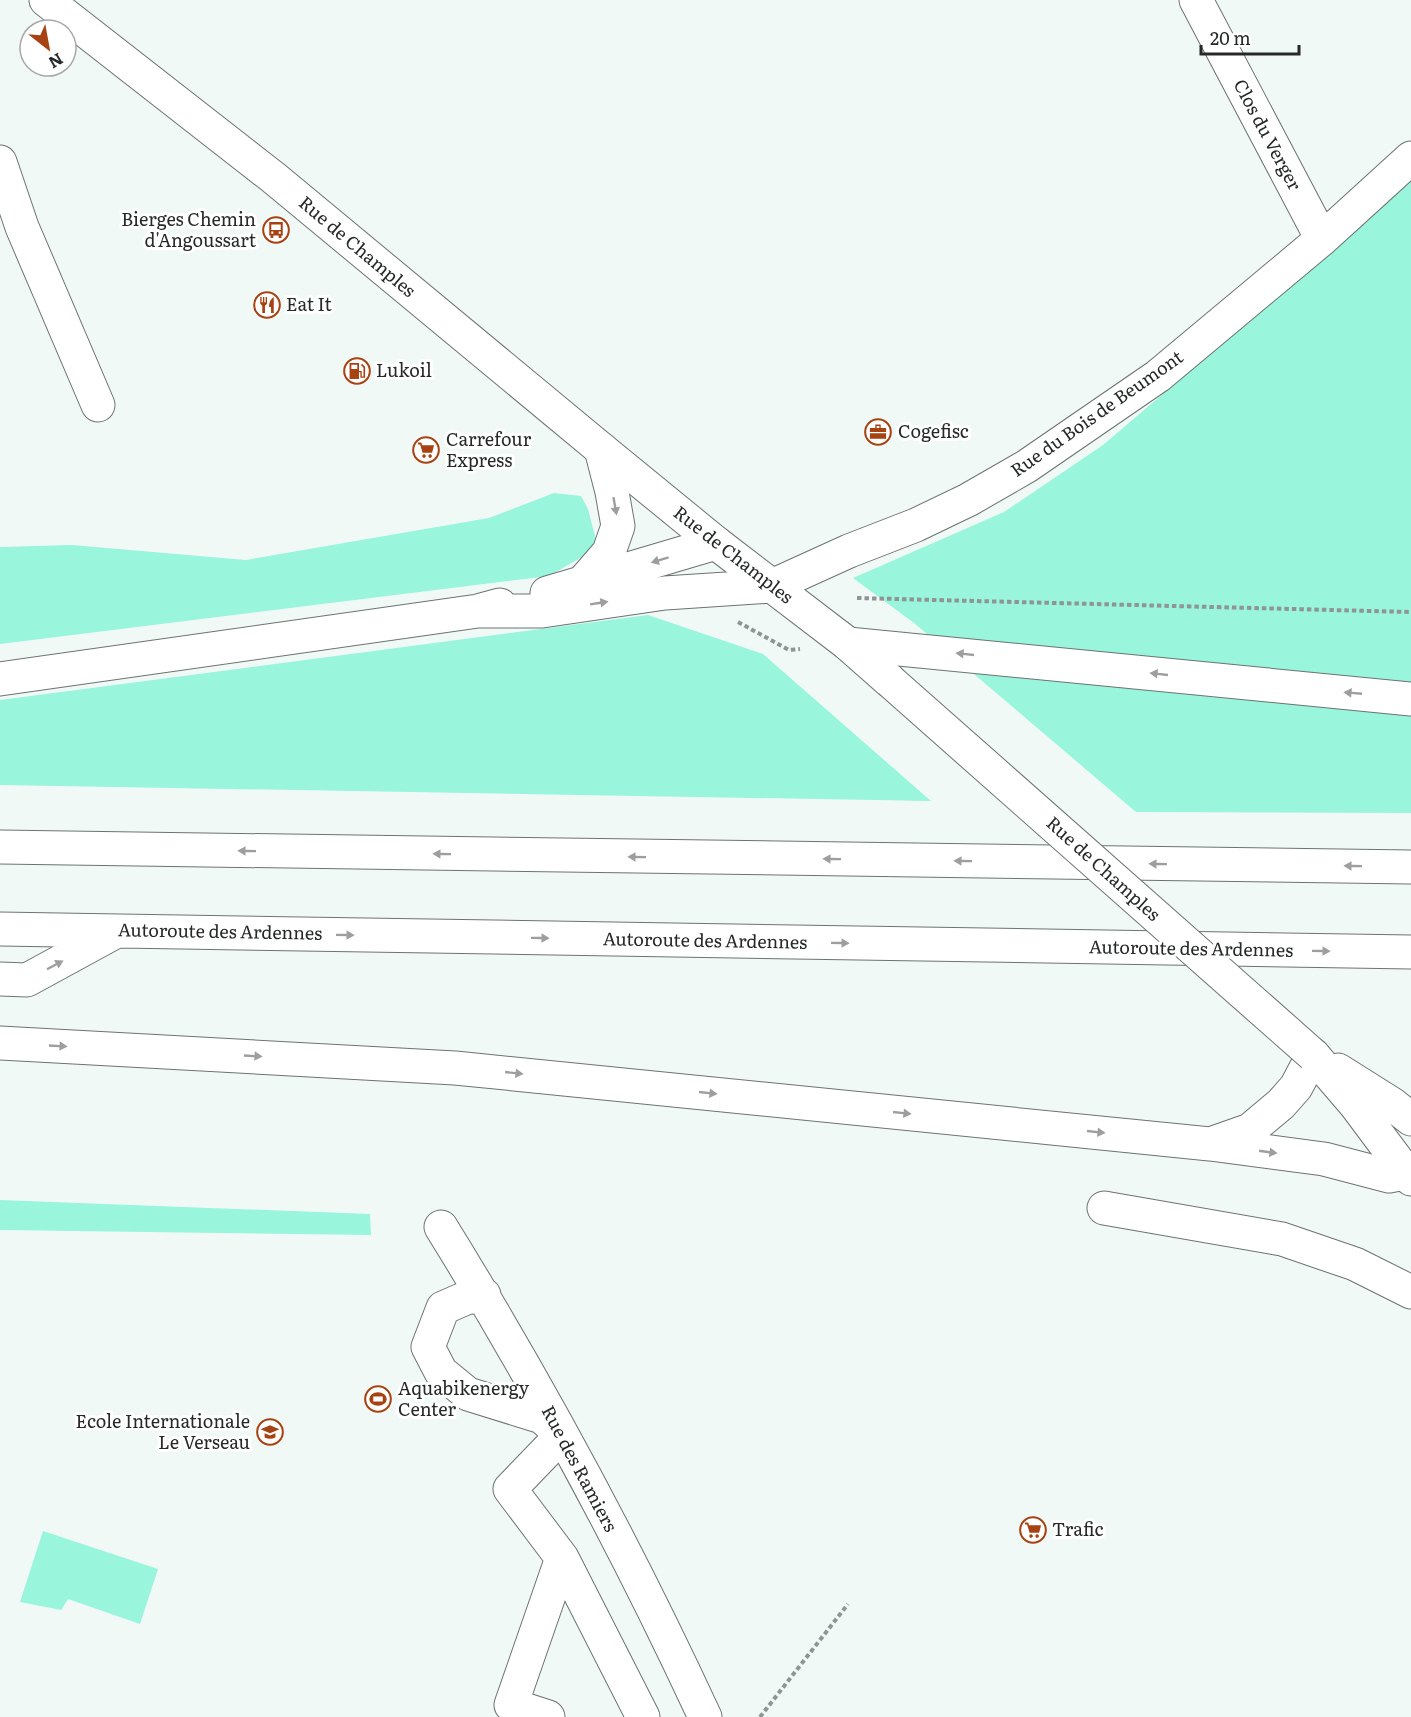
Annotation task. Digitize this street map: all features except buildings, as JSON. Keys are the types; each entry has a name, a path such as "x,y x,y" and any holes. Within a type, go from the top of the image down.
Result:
{"main road":[{"name":"Rue de Champles","path":"46,0 274,178 716,543 848,644 1313,1055 1402,1112"},
{"name":"Clos du Verger","path":"1196,0 1322,239"},
{"name":"Rue du Bois de Beumont","path":"772,586 849,551 916,525 969,500 1027,466 1158,376 1322,239 1411,158"},
{"path":"0,162 22,227 98,405"},
{"path":"582,583 609,552 618,526 601,449"},
{"path":"0,679 478,611 716,543"},
{"path":"478,611 542,611 664,592 772,586"},
{"path":"848,644 1411,699"},
{"path":"0,847 1411,867"},
{"name":"Autoroute des Ardennes","path":"0,929 1411,952"},
{"path":"0,979 27,980 119,931"},
{"path":"0,1043 455,1068 1210,1144 1324,1159 1389,1176 1409,1166 1313,1055 1296,1087 1281,1104 1250,1130 1210,1144"},
{"path":"1104,1208 1282,1239 1355,1264 1411,1292"},
{"name":"Rue des Ramiers","path":"441,1227 483,1295 562,1435 621,1547 705,1717"},
{"path":"483,1295 466,1298 443,1308 428,1347 441,1372 468,1394 542,1417 562,1435 510,1489 562,1558 643,1717"},
{"path":"548,1717 511,1705 562,1558"}],"path":[{"path":"857,598 1411,612"},
{"path":"760,1717 848,1604"}],"green space":[{"path":"1411,182 1411,813 1136,812 914,623 853,578 1004,512 1103,445"},
{"path":"554,493 581,496 588,509 596,540 587,554 549,576 0,644 0,547 72,545 246,560 489,518"},
{"path":"648,615 763,654 931,801 0,785 0,700"},
{"path":"0,1200 370,1214 371,1235 0,1230"},
{"path":"43,1531 158,1569 140,1624 68,1599 61,1610 20,1602"}],"place":[{"name":"Bierges Chemin d'Angoussart","path":"276,230"},
{"name":"Eat It","path":"267,305"},
{"name":"Lukoil","path":"357,371"},
{"name":"Cogefisc","path":"878,432"},
{"name":"Carrefour Express","path":"426,450"},
{"name":"Aquabikenergy Center","path":"378,1399"},
{"name":"Ecole Internationale Le Verseau","path":"270,1432"},
{"name":"Trafic","path":"1033,1530"}]}
